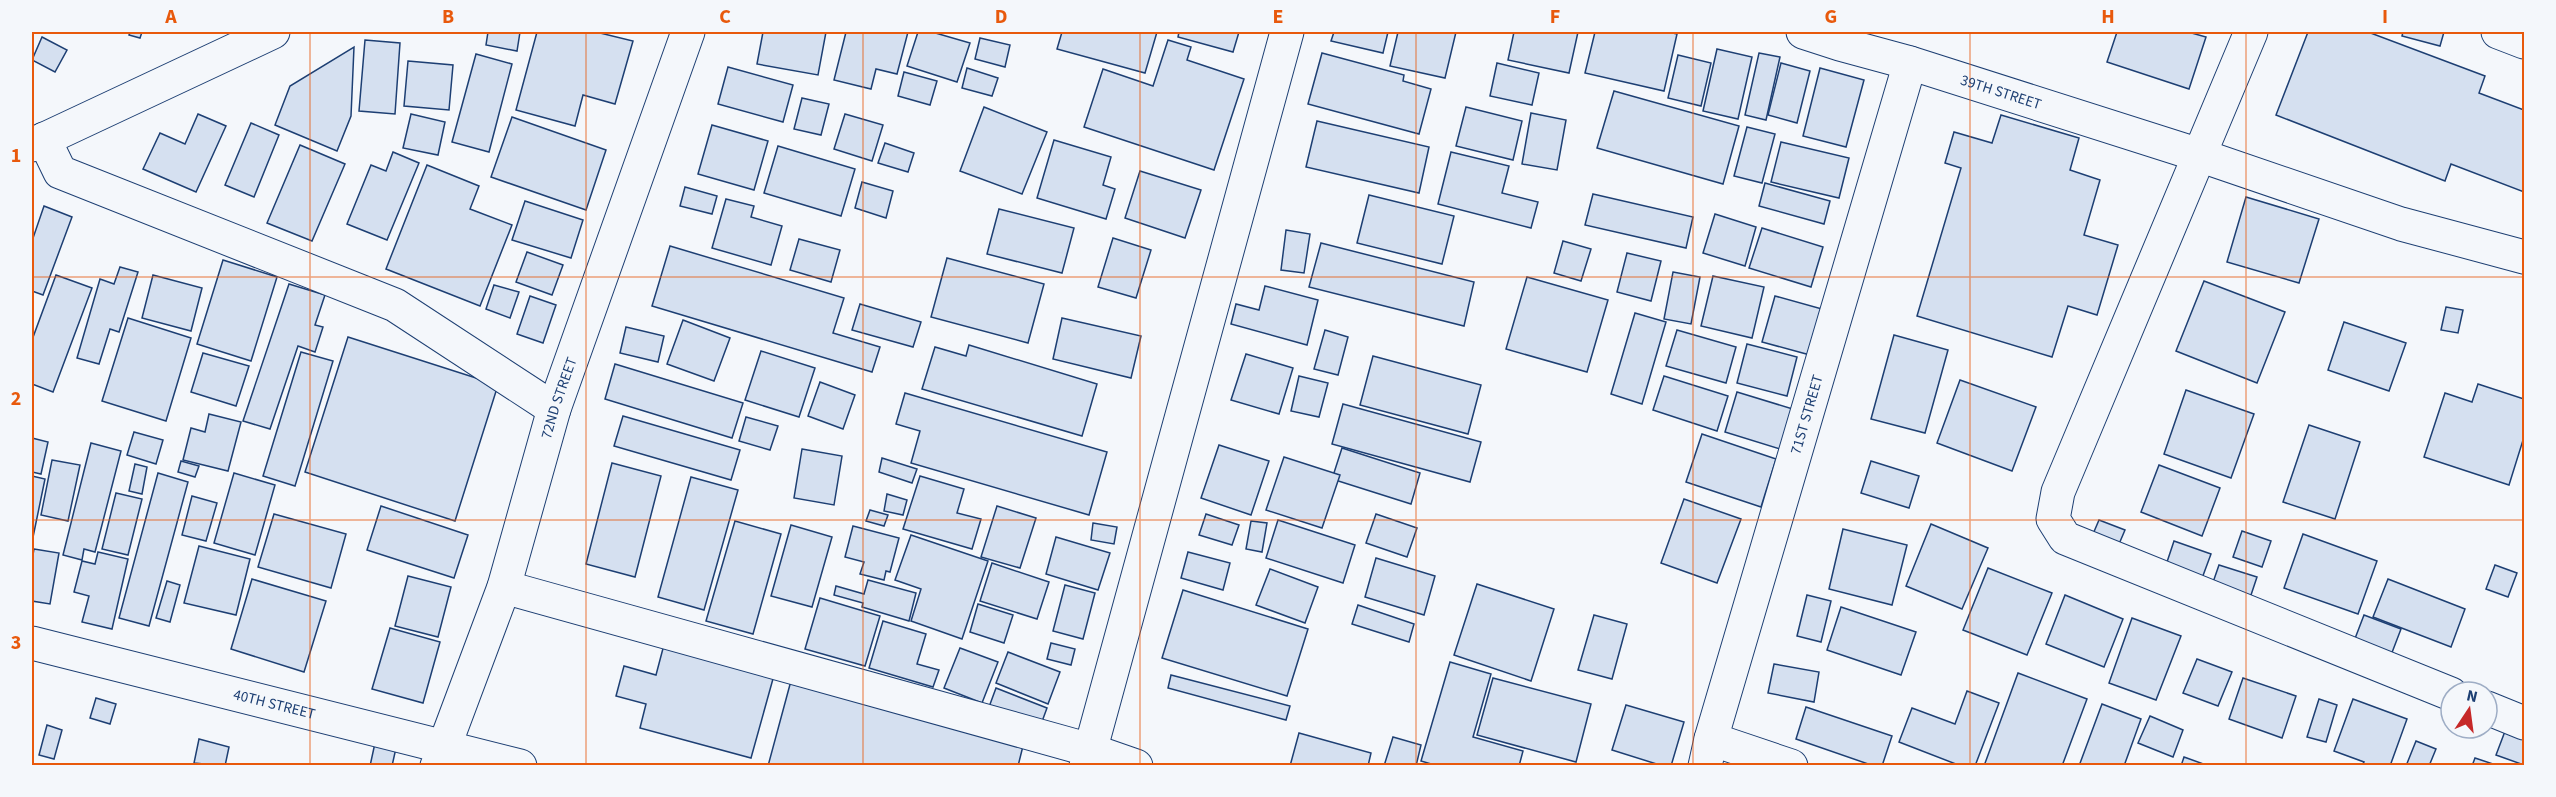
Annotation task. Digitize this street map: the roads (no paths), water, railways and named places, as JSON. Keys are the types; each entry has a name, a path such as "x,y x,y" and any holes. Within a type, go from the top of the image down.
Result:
{"street":[{"path":"273,32 38,142 60,172 395,305 554,409"},
{"name":"72ND STREET","path":"440,756 504,587 554,409 688,32"},
{"path":"1088,758 1287,32"},
{"name":"39TH STREET","path":"1803,32 1842,38 1911,63 2199,155 2401,224 2524,257"},
{"path":"2251,32 2058,492 2054,519 2065,537 2439,689"},
{"path":"2498,32 2524,42"},
{"name":"71ST STREET","path":"1708,752 1911,63"},
{"path":"504,587 1088,758 1136,765"},
{"name":"40TH STREET","path":"32,643 440,756 519,765"},
{"path":"2499,713 2524,723"},
{"path":"1708,752 1791,765"}]}
